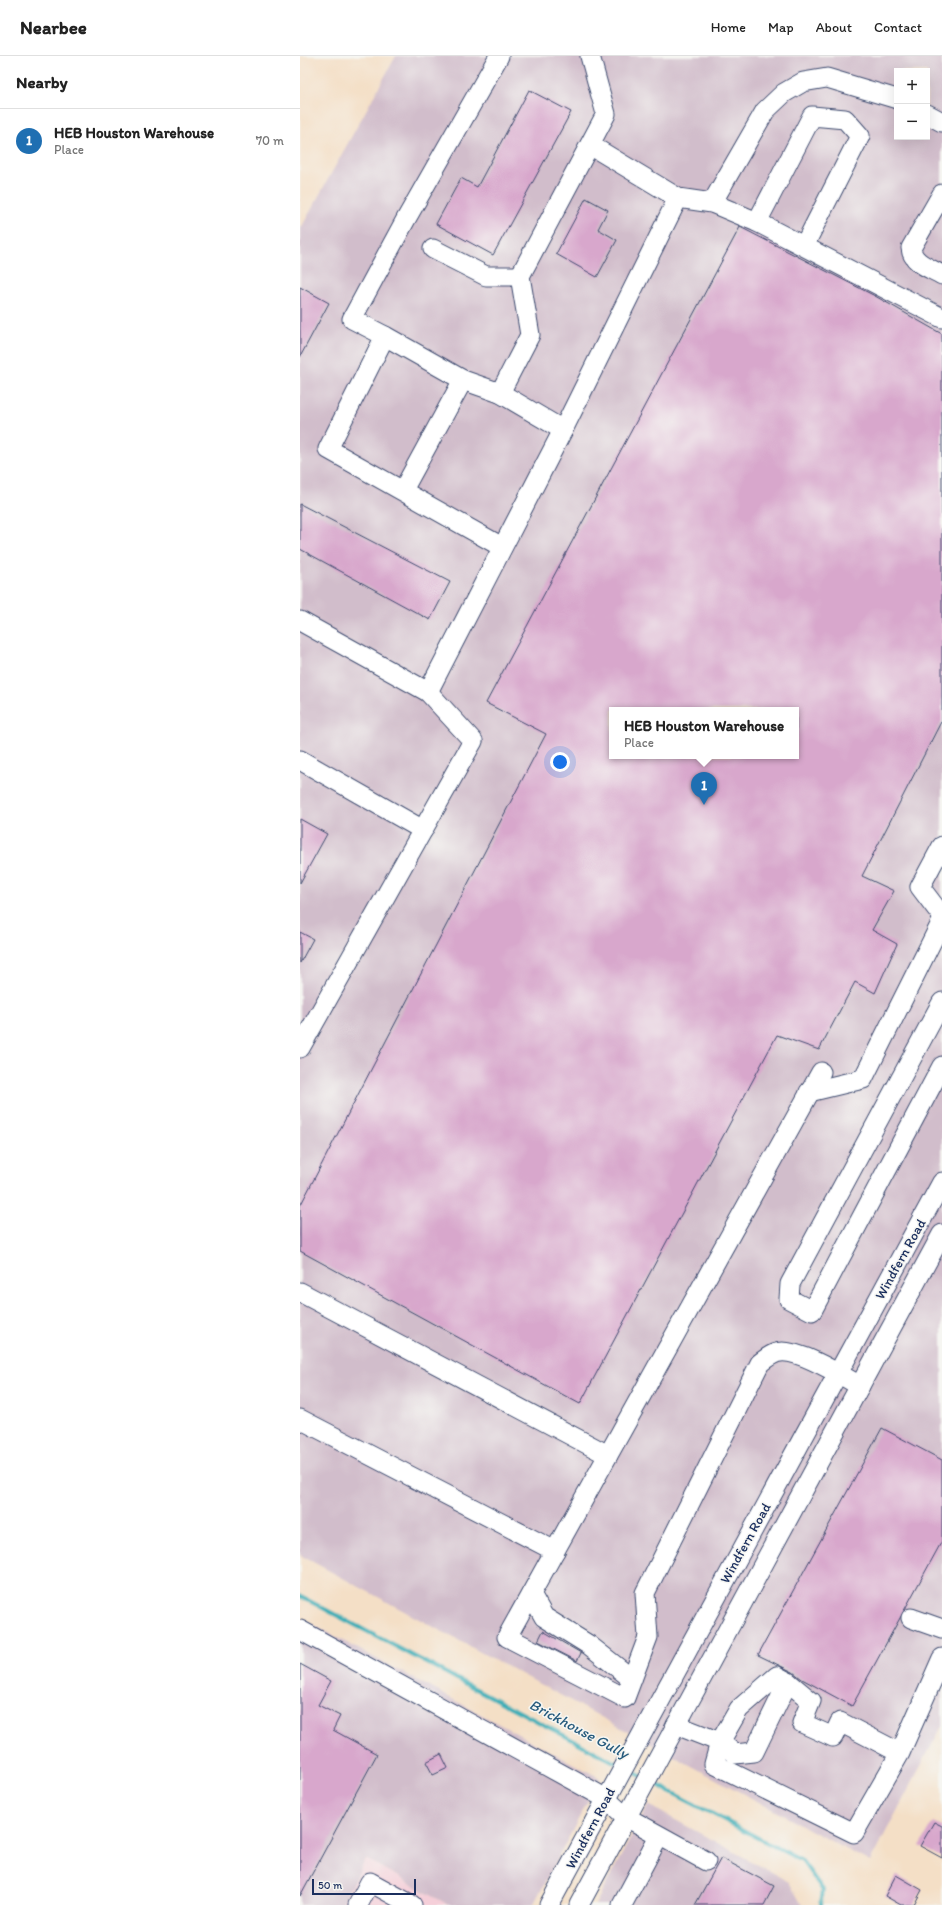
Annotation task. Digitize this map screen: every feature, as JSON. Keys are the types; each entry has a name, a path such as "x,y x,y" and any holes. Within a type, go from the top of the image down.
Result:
{"street":[{"path":"499,56 406,219 352,319 462,380 500,393 563,430"},
{"path":"500,393 530,335 520,276 606,114 590,56"},
{"path":"712,203 765,111 784,93 804,82 827,78 894,98"},
{"path":"757,222 812,116 845,119 860,136 804,246"},
{"path":"930,116 942,122"},
{"path":"590,145 678,198 712,203 757,222 942,318"},
{"path":"942,194 911,248 913,257 917,261 942,274"},
{"path":"428,692 563,430 678,198"},
{"path":"433,249 486,276 520,276"},
{"path":"385,336 328,449 502,547"},
{"path":"403,490 462,380"},
{"path":"300,621 428,692 473,741 300,1048"},
{"path":"300,760 423,830"},
{"path":"942,846 920,887 942,916"},
{"path":"809,1092 862,1078 942,920"},
{"path":"942,1002 790,1284 789,1299 812,1311 935,1094 942,1066"},
{"path":"820,1072 507,1638 625,1698 648,1637 645,1593 760,1363 776,1352 798,1354 838,1372 860,1386"},
{"name":"Windfern Road","path":"549,1905 610,1790 942,1182"},
{"name":"Windfern Road","path":"579,1905 942,1234"},
{"path":"300,1292 608,1455"},
{"path":"300,1419 555,1551"},
{"path":"531,1594 544,1617 589,1645 632,1679"},
{"path":"911,1618 942,1629"},
{"path":"300,1630 610,1790 626,1817 706,1861"},
{"path":"900,1753 840,1722 834,1737 802,1723 811,1701 788,1682 777,1676 739,1709 720,1742 714,1764 854,1833 900,1753 942,1658"},
{"path":"676,1725 720,1742 734,1754 754,1752 788,1682"},
{"path":"622,1905 659,1836"},
{"path":"358,1905 370,1882 412,1905"}],"shaded area":[{"path":"396,56 942,56 942,1726 870,1862 300,1555 300,230"},
{"path":"300,1618 600,1778 533,1905 449,1905 366,1859 341,1905 300,1905"},
{"path":"648,1805 789,1882 802,1905 595,1905"},
{"path":"366,1859 449,1905 341,1905"}],"building":[{"path":"529,90 571,112 493,255 436,224 461,178 477,187"},
{"path":"586,198 608,210 598,229 617,240 597,277 556,254"},
{"path":"740,227 875,296 942,334 942,720 862,876 894,891 872,930 897,944 875,993 855,982 819,1050 777,1035 580,1404 300,1251 300,1206 546,734 486,703"},
{"path":"300,287 329,303 300,357"},
{"path":"300,504 450,582 430,620 300,549"},
{"path":"300,819 327,834 300,883"},
{"path":"300,932 313,939 300,963"},
{"path":"882,1428 942,1460 942,1541 852,1706 802,1679 793,1672 758,1655"},
{"path":"543,1631 581,1653 577,1661 538,1641"},
{"path":"300,1664 331,1681 318,1705 340,1716 333,1730 377,1754 300,1896"},
{"path":"441,1754 448,1768 433,1775 426,1762"},
{"path":"934,1822 942,1826 942,1858 920,1846"},
{"path":"721,1858 774,1886 764,1905 695,1905"},
{"path":"896,1875 922,1890 914,1905 901,1905 885,1896"}],"waterway":[{"name":"Brickhouse Gully","path":"300,1596 620,1765"},
{"name":"Brickhouse Gully","path":"629,1770 643,1777"},
{"name":"Brickhouse Gully","path":"652,1782 802,1861 823,1890 821,1905"}],"place":[{"name":"HEB Houston Warehouse","path":"704,805"}]}
